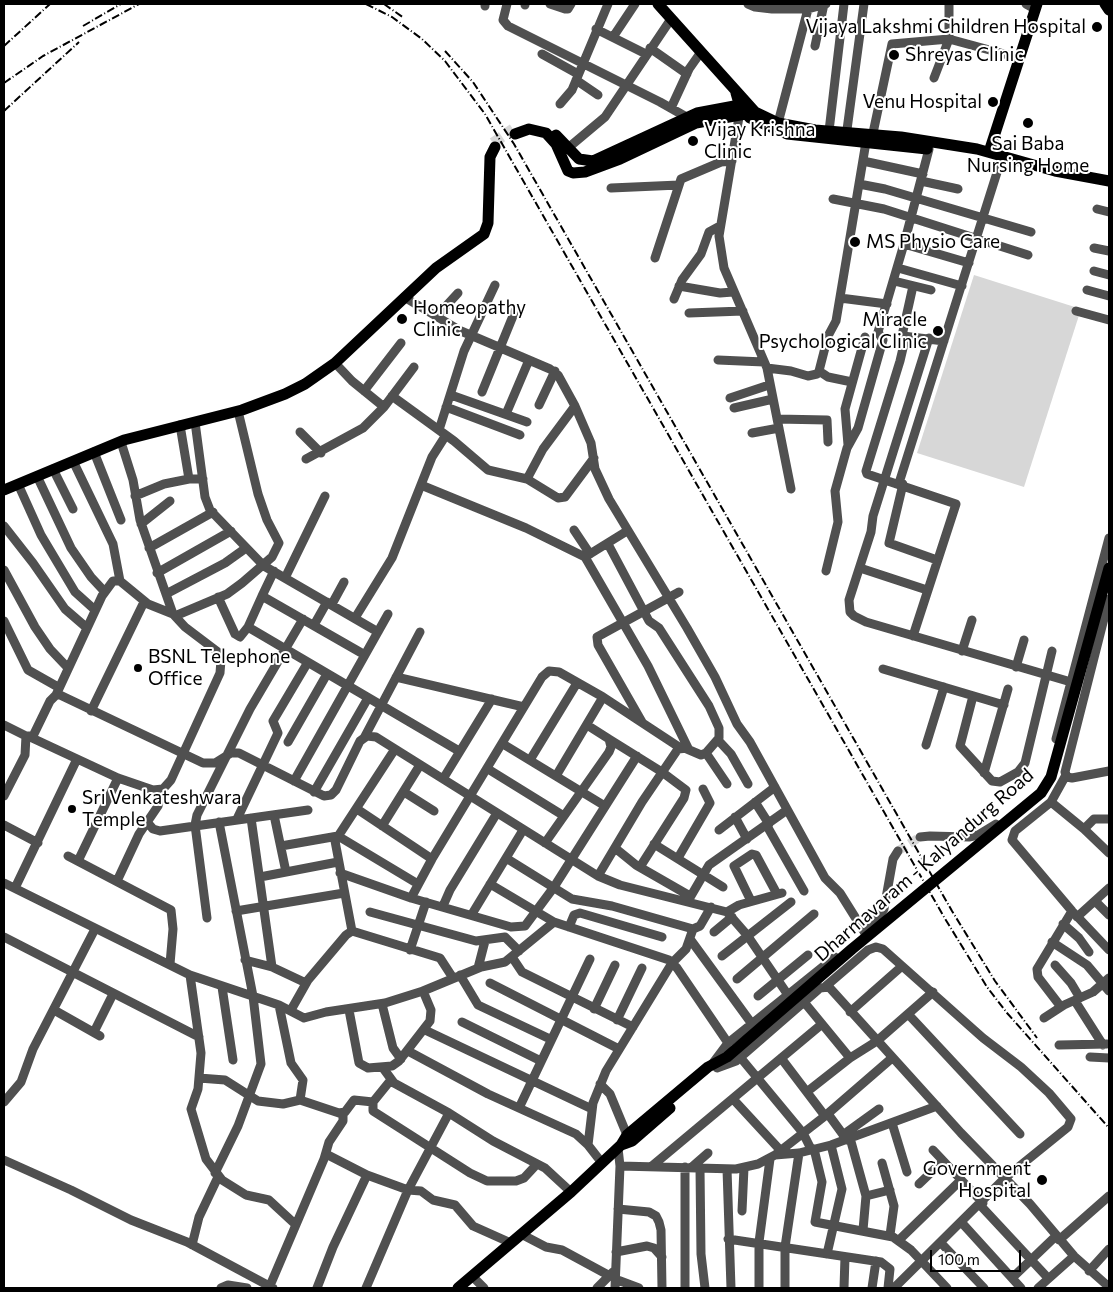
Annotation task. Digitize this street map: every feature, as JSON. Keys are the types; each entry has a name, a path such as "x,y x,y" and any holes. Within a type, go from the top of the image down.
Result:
{"main road":[{"path":"658,4 736,92 746,111 755,122 787,134 869,137 989,152 1055,171 1109,181"},
{"path":"1105,4 1109,10"},
{"path":"989,152 1019,58 1033,6"},
{"path":"692,120 593,161 579,160 544,124 527,123 514,132 528,129 546,133 556,144 568,171 573,173 593,171 692,120 703,112 746,111 778,123 829,131 846,136"},
{"path":"869,137 929,149 976,155 1066,180 1109,188"},
{"path":"4,482 119,436 246,403 290,386 318,368 437,259 480,230 483,223 484,161 487,152 494,145 490,157 488,222 484,234 436,268 334,363 301,386 238,411 121,442 4,490"},
{"name":"Dharmavaram - Kalyandurg Road","path":"458,1288 571,1192 622,1143 632,1142 720,1062 1047,786 1109,568"}],"street":[{"path":"507,4 504,17 505,24 692,120"},
{"path":"550,4 565,9 571,4"},
{"path":"560,104 572,90 608,4"},
{"path":"613,37 635,4"},
{"path":"753,5 791,6 808,9 825,4 815,46"},
{"path":"829,131 844,4"},
{"path":"846,136 864,4"},
{"path":"934,78 949,39 949,4"},
{"path":"778,123 795,67 808,9"},
{"path":"568,148 605,117 648,51 672,19"},
{"path":"596,29 648,51 687,74"},
{"path":"718,360 766,365 808,376 817,374 819,371 828,336 836,321 863,161 892,44 949,39 1019,58"},
{"path":"670,108 687,74 701,52"},
{"path":"542,54 577,77 598,96"},
{"path":"746,111 732,161 719,236 724,268 732,292 743,311 766,365 791,489"},
{"path":"826,571 838,522 835,491 848,445 858,428 883,340 878,334 898,268 929,149"},
{"path":"655,258 678,185 684,176 725,161 732,161"},
{"path":"863,161 958,189"},
{"path":"937,560 889,543 901,484 1000,163"},
{"path":"859,184 1031,232"},
{"path":"611,188 678,185"},
{"path":"833,199 892,211 977,241 1028,255"},
{"path":"1097,209 1109,212"},
{"path":"674,298 679,286 701,254 711,230 720,226"},
{"path":"904,244 969,263"},
{"path":"1094,248 1109,251"},
{"path":"898,268 962,286"},
{"path":"1094,271 1109,275"},
{"path":"894,281 931,290"},
{"path":"355,618 392,558 442,433 446,407 471,336 495,285"},
{"path":"679,286 732,292"},
{"path":"913,286 900,361 866,471 867,474 956,504 913,636"},
{"path":"1087,290 1109,296"},
{"path":"436,317 458,293"},
{"path":"404,297 471,336 555,371 576,406 591,443 596,473 627,532 715,677 737,724 748,739 825,878 843,896 865,933"},
{"path":"840,298 887,304"},
{"path":"482,392 515,311"},
{"path":"689,313 743,311"},
{"path":"1076,311 1109,320"},
{"path":"903,336 944,340"},
{"path":"848,445 844,413 865,337"},
{"path":"929,338 873,516 871,532 849,600 850,612 866,622 1071,682"},
{"path":"364,390 401,343"},
{"path":"506,414 529,360"},
{"path":"334,363 384,407"},
{"path":"306,459 363,428 384,407 414,367"},
{"path":"539,405 555,371"},
{"path":"819,371 828,377 852,382"},
{"path":"730,398 769,386"},
{"path":"451,395 527,422"},
{"path":"392,396 488,470 527,479 562,499 594,458"},
{"path":"734,408 773,399"},
{"path":"527,479 543,449 576,406"},
{"path":"446,407 520,435"},
{"path":"174,615 218,597 242,583 264,566 272,557 279,539 271,530 258,494 238,411"},
{"path":"752,433 778,423 827,420 828,442"},
{"path":"195,422 205,500 213,512 264,566 378,632"},
{"path":"180,425 189,479"},
{"path":"300,432 321,452"},
{"path":"121,442 132,477 141,524 157,573 174,615"},
{"path":"94,452 121,520"},
{"path":"73,461 113,544 120,581 144,602 174,615 218,652 222,666 171,780 163,789 158,806 139,834 118,881"},
{"path":"53,469 73,509"},
{"path":"38,476 71,548 91,577 104,591"},
{"path":"135,496 164,484 189,479 203,479"},
{"path":"18,484 41,535 75,592 95,610"},
{"path":"421,485 588,555"},
{"path":"285,578 325,496"},
{"path":"141,524 170,501"},
{"path":"149,548 213,512"},
{"path":"4,526 65,609 87,628"},
{"path":"574,530 623,624 648,666 683,748"},
{"path":"157,573 231,532"},
{"path":"588,555 627,532"},
{"path":"920,838 978,835 996,824 1034,792 1045,777 1109,538"},
{"path":"411,898 432,859 488,770 542,677 550,671 559,672 603,697 683,748 701,755 706,753 718,740 719,728 709,706 659,628 649,621 608,544"},
{"path":"166,594 225,563 246,548"},
{"path":"860,568 927,590"},
{"path":"4,570 35,628 50,649 68,668"},
{"path":"218,597 237,636 242,636 274,571"},
{"path":"28,737 35,734 104,591 113,581 120,581"},
{"path":"314,625 344,582"},
{"path":"643,723 596,641 600,635 678,592"},
{"path":"262,596 365,655"},
{"path":"1109,599 1106,623 1066,775 1051,802 1015,831 1012,840 1075,914 1109,950"},
{"path":"91,711 144,602"},
{"path":"294,781 388,614"},
{"path":"207,918 195,825 197,816 224,757 303,619"},
{"path":"962,651 972,620"},
{"path":"4,621 28,670 64,696 91,711 182,754 209,764 236,753 314,792 328,796 334,793 420,632"},
{"path":"248,627 460,751"},
{"path":"1016,666 1024,640"},
{"path":"973,696 960,746 992,781 1000,782 1018,772 1026,763 1052,651"},
{"path":"238,819 278,733 274,721 308,662"},
{"path":"883,669 1004,706"},
{"path":"288,742 327,674"},
{"path":"396,677 524,707"},
{"path":"530,760 577,683"},
{"path":"926,745 944,687"},
{"path":"984,773 1008,689"},
{"path":"556,776 603,697"},
{"path":"314,792 368,698"},
{"path":"443,779 492,699"},
{"path":"4,725 118,778 153,790 163,789"},
{"path":"587,725 662,772 683,787 686,794 640,867"},
{"path":"4,796 25,755 28,737"},
{"path":"364,738 376,737 598,876 620,885 657,894 689,898"},
{"path":"545,843 609,752 611,747 608,739"},
{"path":"718,740 731,754 748,784"},
{"path":"503,744 604,806"},
{"path":"598,876 662,772 683,748"},
{"path":"352,931 335,846 338,836 395,749"},
{"path":"706,753 726,784"},
{"path":"340,873 411,898 516,928 525,926 554,887 637,756"},
{"path":"15,888 77,759"},
{"path":"382,826 420,765"},
{"path":"488,770 564,816"},
{"path":"1066,775 1072,778 1109,771"},
{"path":"78,861 118,778"},
{"path":"719,830 775,787"},
{"path":"678,858 710,803 702,789"},
{"path":"404,792 434,811"},
{"path":"755,802 804,891"},
{"path":"1051,802 1084,829 1109,853"},
{"path":"356,809 432,859"},
{"path":"147,822 156,831 308,810"},
{"path":"689,898 702,873 710,865 787,810"},
{"path":"443,906 450,890 497,813"},
{"path":"274,815 286,872"},
{"path":"735,817 747,838"},
{"path":"251,818 272,966"},
{"path":"1084,829 1094,818 1109,819"},
{"path":"192,1245 199,1217 238,1126 248,1094 261,1064 253,996 219,822"},
{"path":"4,825 38,842"},
{"path":"472,914 523,830"},
{"path":"281,846 338,836 418,884"},
{"path":"654,844 723,887"},
{"path":"615,848 640,867 689,898 730,914 747,935 788,995"},
{"path":"894,1288 921,1260 982,1204 1005,1178 1068,1128 1071,1122 1070,1116 1021,1067 983,1038 933,992 883,950 872,947 826,986 820,988 740,1057 728,1065 720,1062 728,1043 865,933 878,919 884,909 893,859 898,851"},
{"path":"714,932 739,905 779,894 756,855 752,854 734,866 751,901"},
{"path":"68,856 171,910 173,929 170,964"},
{"path":"506,858 572,899 612,906 693,929 700,926 710,907"},
{"path":"260,877 338,862"},
{"path":"657,894 663,880"},
{"path":"4,882 190,975 279,1005 299,1016 307,1018 326,1012 382,1004 424,991 478,968 500,964 516,954 554,922"},
{"path":"490,884 554,922 656,954 672,962 728,1043"},
{"path":"1061,1007 1037,973 1037,965 1063,924 1095,901 1109,888"},
{"path":"236,910 344,893"},
{"path":"1095,901 1109,915"},
{"path":"410,950 426,902"},
{"path":"722,956 791,902"},
{"path":"370,912 476,941 505,937 516,954 522,972 571,998 633,1027"},
{"path":"569,927 574,915 580,913 662,937"},
{"path":"737,979 814,914"},
{"path":"1063,924 1079,938 1089,952"},
{"path":"4,1102 21,1082 34,1049 96,929"},
{"path":"588,1144 592,1109 600,1084 672,962 686,949 693,929"},
{"path":"291,1010 306,983 346,934 352,931 440,958 478,1005 550,1040"},
{"path":"4,938 199,1037"},
{"path":"690,939 752,1024"},
{"path":"478,968 485,941"},
{"path":"1044,1018 1061,1007 1107,984 1081,960 1052,942"},
{"path":"758,996 808,955"},
{"path":"519,1108 590,959"},
{"path":"245,960 272,966 306,983"},
{"path":"594,1009 615,965"},
{"path":"1055,965 1072,983 1078,1000 1106,1044"},
{"path":"850,1012 901,967"},
{"path":"616,1020 642,968"},
{"path":"190,975 199,1037 198,1089 191,1109 206,1159 216,1175 246,1195 273,1203 295,1224"},
{"path":"490,983 619,1049"},
{"path":"826,986 832,989 850,1012 1005,1178 1057,1238 1089,1271 1107,1286"},
{"path":"222,987 232,1060"},
{"path":"349,1010 359,1063 365,1068 384,1068 395,1065 425,1030 431,1015 424,991"},
{"path":"808,1091 850,1058 877,1041 933,992"},
{"path":"54,1010 97,1034 113,994"},
{"path":"804,1002 850,1058"},
{"path":"382,1004 393,1048 401,1059"},
{"path":"279,1005 291,1063 304,1080 300,1100"},
{"path":"908,1014 1020,1134"},
{"path":"462,1022 540,1061"},
{"path":"652,1166 822,1024"},
{"path":"425,1030 592,1109"},
{"path":"1059,1045 1106,1044"},
{"path":"408,1051 519,1108 576,1134 588,1144 602,1163"},
{"path":"740,1057 803,1133 813,1149 822,1182 815,1222 890,1235 899,1240 921,1260 940,1286"},
{"path":"1090,1057 1109,1058"},
{"path":"782,1058 826,1115 847,1138 866,1196 863,1230"},
{"path":"620,1166 744,1168 775,1155 826,1115 892,1058"},
{"path":"384,1068 390,1081 449,1113 493,1141 551,1171 571,1192"},
{"path":"199,1078 221,1079 248,1094 254,1100 279,1104 300,1100 342,1113"},
{"path":"390,1081 373,1102 373,1111 470,1173 487,1181 520,1180 537,1164"},
{"path":"600,1084 610,1094 622,1143 614,1278"},
{"path":"733,1098 775,1155 759,1242 759,1288"},
{"path":"342,1113 354,1100 373,1102"},
{"path":"775,1155 831,1145 937,1106"},
{"path":"847,1138 879,1109"},
{"path":"4,1160 131,1220 192,1245 271,1288 295,1224 326,1154 330,1139 344,1121 342,1113"},
{"path":"366,1288 408,1190 429,1147 449,1113"},
{"path":"892,1123 907,1172"},
{"path":"827,1254 842,1189 831,1145"},
{"path":"933,1150 1048,1278"},
{"path":"785,1288 785,1247 799,1152"},
{"path":"686,1288 692,1167 708,1153"},
{"path":"326,1154 367,1175 408,1190 421,1191 434,1200 455,1205 473,1226 511,1244"},
{"path":"919,1184 943,1161"},
{"path":"882,1163 894,1206 890,1235"},
{"path":"692,1167 705,1288"},
{"path":"742,1211 744,1168"},
{"path":"727,1169 731,1288"},
{"path":"317,1288 333,1247 367,1175"},
{"path":"899,1240 961,1180"},
{"path":"866,1196 890,1190"},
{"path":"1012,1278 1031,1259 1109,1196"},
{"path":"618,1209 642,1210 656,1216 662,1230 662,1288"},
{"path":"962,1223 1021,1288"},
{"path":"521,1234 546,1247 562,1250 614,1278 639,1288"},
{"path":"728,1239 759,1242 885,1263 890,1269 888,1288"},
{"path":"941,1243 984,1288"},
{"path":"616,1252 647,1246 654,1248 662,1257"},
{"path":"1089,1271 1109,1248"},
{"path":"1038,1288 1074,1256"},
{"path":"844,1288 845,1257"},
{"path":"872,1288 876,1261"},
{"path":"472,1276 484,1288"},
{"path":"597,1288 614,1278"},
{"path":"221,1288 228,1285 247,1288"}],"shaded area":[{"path":"974,275 1081,309 1024,487 917,453"}],"tunnel":[{"path":"493,143 513,129"},
{"path":"898,851 920,837"}],"railway":[{"path":"4,46 50,4"},
{"path":"83,26 121,4"},
{"path":"4,83 43,56 139,4"},
{"path":"366,4 392,17 422,39 445,61 485,114 944,917 987,987 1007,1013 1109,1128"},
{"path":"384,4 404,18"},
{"path":"4,111 79,42"},
{"path":"445,51 473,82 514,144 952,911 995,981 1037,1038"}],"place":[{"name":"Vijaya Lakshmi Children Hospital","path":"1097,27"},
{"name":"Shreyas Clinic","path":"894,55"},
{"name":"Venu Hospital","path":"993,102"},
{"name":"Sai Baba Nursing Home","path":"1028,123"},
{"name":"Vijay Krishna Clinic","path":"693,141"},
{"name":"MS Physio Care","path":"855,242"},
{"name":"Homeopathy Clinic","path":"402,319"},
{"name":"Miracle Psychological Clinic","path":"938,331"},
{"name":"BSNL Telephone Office","path":"138,668"},
{"name":"Sri Venkateshwara Temple","path":"72,809"},
{"name":"Government Hospital","path":"1042,1180"}]}
